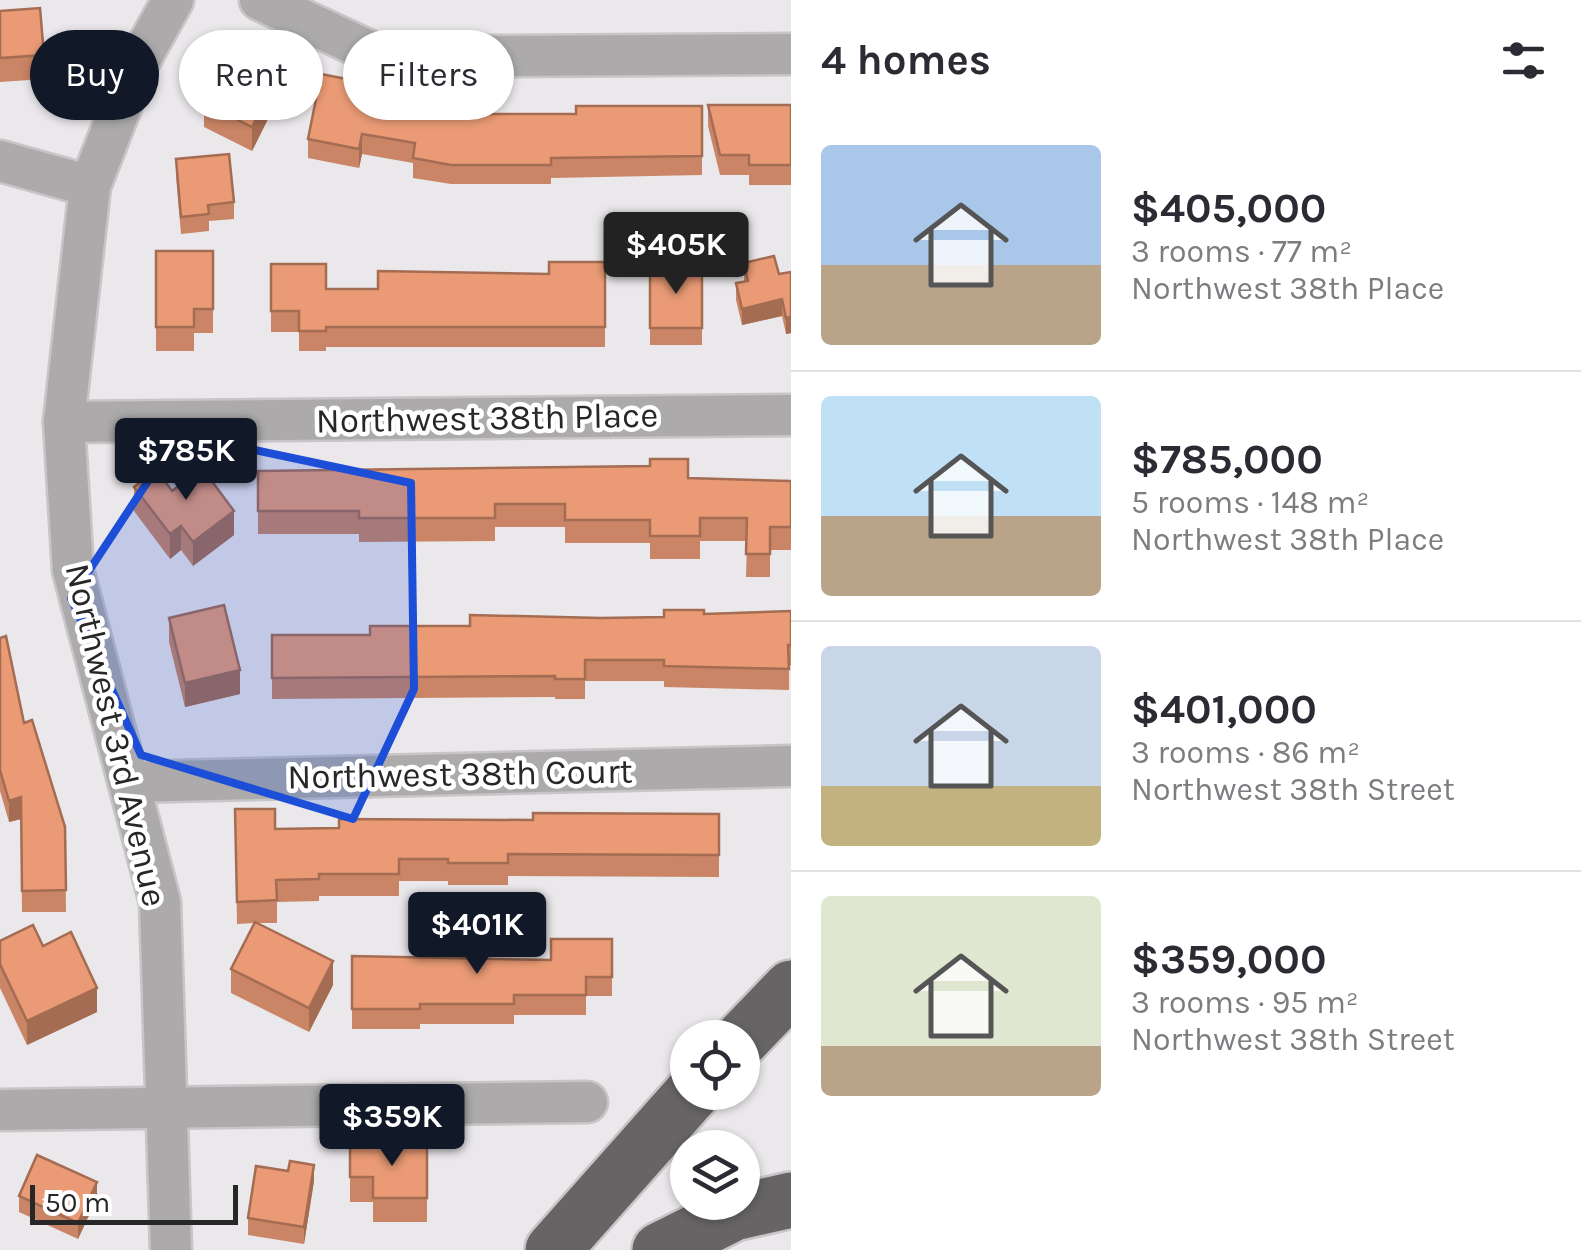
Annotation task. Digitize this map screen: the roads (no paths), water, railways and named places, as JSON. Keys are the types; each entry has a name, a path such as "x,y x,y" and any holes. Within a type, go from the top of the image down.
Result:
{"highway":[{"path":"760,1020 791,988"},
{"path":"553,1250 677,1110"},
{"path":"660,1250 734,1213 791,1200"}],"street":[{"name":"Northwest 3rd Avenue","path":"172,1250 160,902 73,570 64,422 90,186 137,65 173,0"},
{"path":"260,0 382,57 791,54"},
{"path":"0,160 90,186"},
{"name":"Northwest 38th Place","path":"64,422 791,414"},
{"name":"Northwest 38th Court","path":"129,782 791,766"},
{"path":"0,1110 587,1102"}]}
